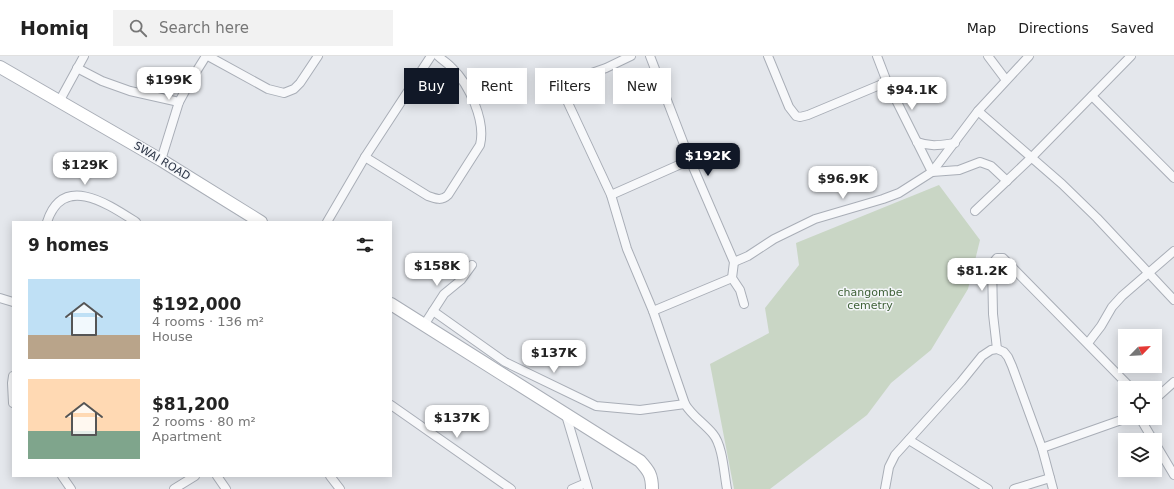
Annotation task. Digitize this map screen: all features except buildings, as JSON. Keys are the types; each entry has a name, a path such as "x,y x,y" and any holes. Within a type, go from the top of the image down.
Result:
{"street":[{"path":"60,100 84,56"},
{"path":"161,160 179,102 207,56 268,89 284,93 294,89 300,83 318,56"},
{"path":"328,221 365,157 431,56"},
{"path":"365,157 428,196 437,200 445,198 448,195 480,145 482,136 481,127 473,100 453,68 438,56"},
{"path":"631,56 606,68 566,82 562,86 563,94 611,195 627,249 653,311 685,404 688,410 714,435 719,446 727,489"},
{"path":"650,56 690,160 734,262 732,278 740,290 744,304"},
{"path":"768,56 789,107 796,116 800,117 808,116 887,82"},
{"path":"877,56 887,82 932,172"},
{"path":"988,56 1006,80"},
{"path":"734,262 752,254 774,239 815,219 899,193 932,172 978,111 1029,56"},
{"path":"975,211 1032,157 1131,56"},
{"name":"SWAI ROAD","path":"0,67 60,100 259,221"},
{"path":"77,68 130,91 179,102"},
{"path":"1092,96 1174,178"},
{"path":"978,111 1062,184 1097,218 1174,300"},
{"path":"917,142 926,145 954,143"},
{"path":"611,195 690,160"},
{"path":"932,172 959,170 980,162 991,166 1007,181"},
{"path":"47,221 53,208 62,200 72,195 86,196 106,203 134,221"},
{"path":"1088,343 1101,326 1112,307 1122,296 1174,251"},
{"path":"998,349 993,314 992,264 996,258 1003,258 1125,381"},
{"path":"424,325 444,294 462,280 472,265"},
{"path":"653,311 732,278"},
{"path":"0,298 12,302"},
{"path":"392,305 640,461 651,476 652,489"},
{"path":"433,311 505,362 596,406 640,410 685,404"},
{"path":"885,489 889,467 895,455 961,382 982,356 991,350 998,349 1004,352 1008,357 1042,448 1052,489"},
{"path":"1162,393 1174,382"},
{"path":"392,406 511,489"},
{"path":"566,415 587,486 572,489"},
{"path":"1042,448 1118,421"},
{"path":"909,440 988,489"},
{"path":"1162,454 1174,474"},
{"path":"63,477 71,489"},
{"path":"174,489 193,477"},
{"path":"218,477 226,489"},
{"path":"331,477 340,489"},
{"path":"1014,489 1050,478"}],"green space":[{"name":"changombe cemetry","path":"939,185 980,240 968,289 931,350 891,383 867,415 770,489 734,489 710,364 769,333 765,308 799,265 796,243"}]}
